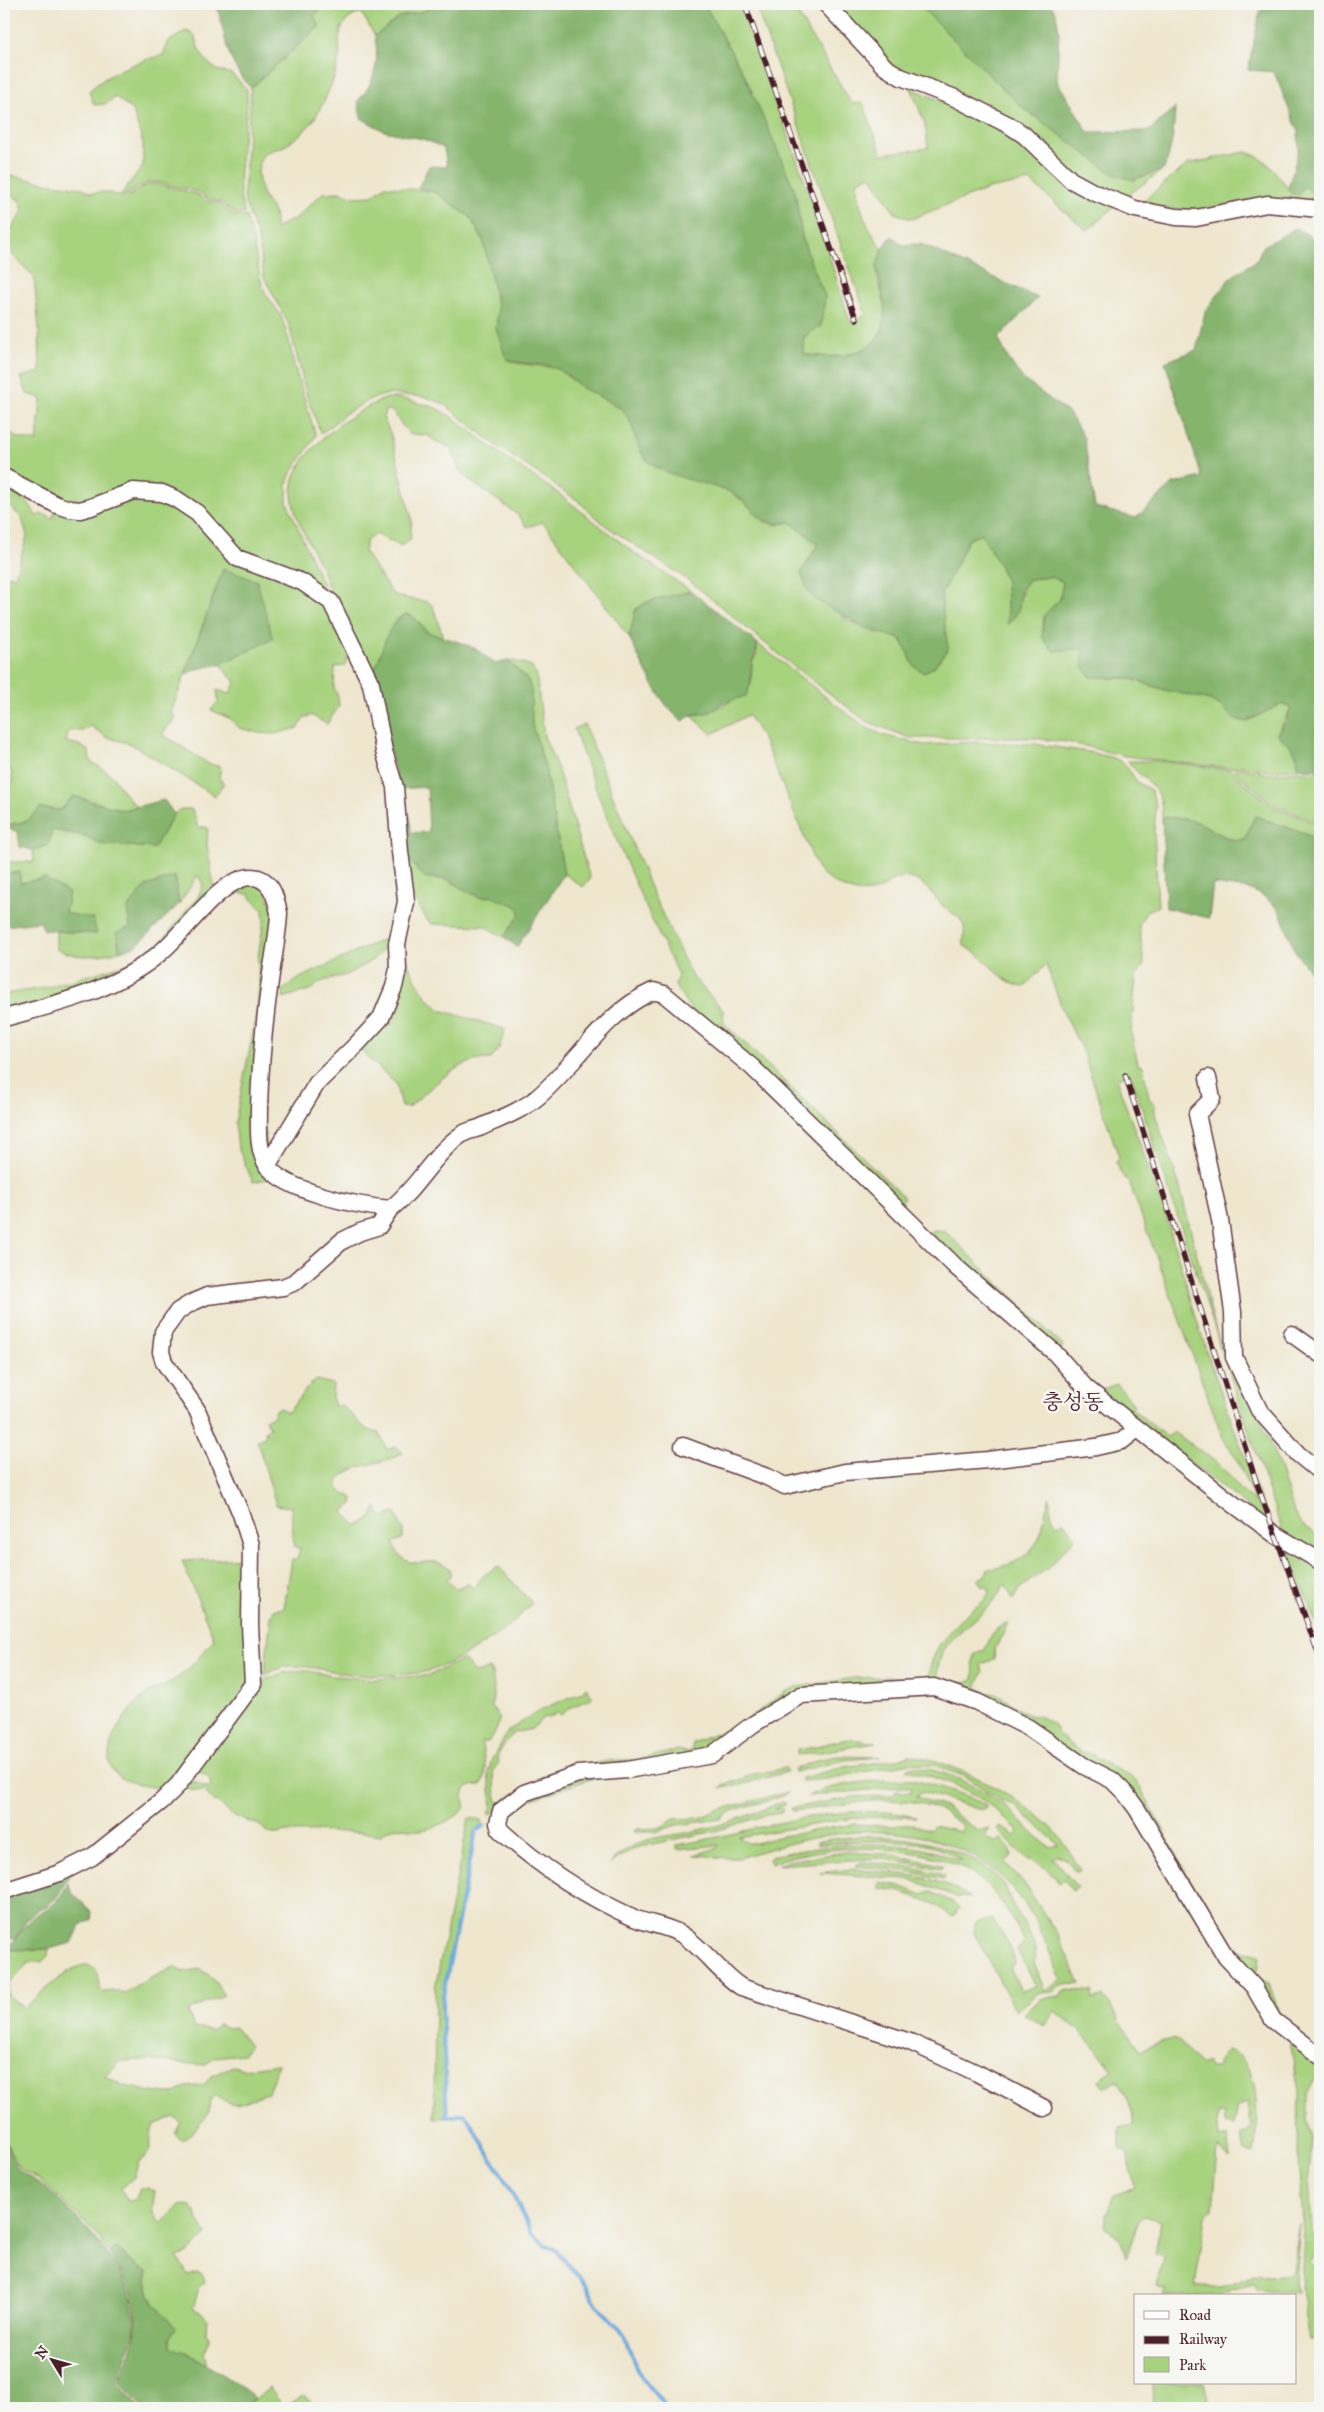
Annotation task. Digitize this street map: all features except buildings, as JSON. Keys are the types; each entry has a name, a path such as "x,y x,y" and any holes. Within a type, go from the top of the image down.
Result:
{"street":[{"path":"826,4 885,67 900,77 955,98 1009,126 1024,135 1071,180 1102,196 1135,209 1176,217 1196,218 1267,204 1320,208"},
{"path":"4,477 57,505 70,509 80,510 91,507 133,491 162,493 186,505 237,558 296,580 331,602 371,684 384,751 395,788 400,852 406,890 406,902 397,944 398,969 394,987 381,1018 317,1083 267,1166"},
{"path":"4,1018 38,1009 109,984 135,970 161,952 217,895 234,882 250,877 259,878 267,883 274,893 279,913 260,1062 260,1141 267,1166 276,1175 308,1191 349,1203 390,1209"},
{"path":"4,1891 60,1873 92,1856 162,1801 178,1786 253,1684 250,1625 251,1544 231,1490 197,1410 164,1362 161,1346 163,1332 178,1311 207,1296 259,1291 283,1287 295,1282 342,1241 360,1232 379,1226 390,1209 402,1200 445,1150 462,1134 516,1112 538,1097 610,1020 641,996 653,991 658,992 677,1004 752,1067 956,1267 1054,1352 1086,1388 1136,1430 1277,1536 1320,1560"},
{"path":"1208,1078 1212,1099 1197,1114 1220,1220 1233,1312 1234,1357 1259,1410 1298,1454 1320,1472"},
{"path":"1292,1334 1320,1354"},
{"path":"683,1446 767,1477 785,1486 845,1472 988,1460 1096,1447 1122,1441 1136,1430"},
{"path":"1044,2108 968,2068 910,2042 742,1987 730,1980 681,1934 635,1918 573,1885 546,1868 500,1830 498,1823 501,1811 524,1794 578,1774 627,1770 712,1755 752,1724 801,1695 934,1687 977,1702 1008,1716 1084,1766 1112,1780 1126,1792 1226,1956 1254,1987 1273,2020 1320,2056"}],"green space":[{"path":"219,4 325,4 314,16 320,26 251,88 232,61 218,10"},
{"path":"325,4 426,4 429,10 399,17 375,36 361,12 345,22 340,33 338,63 335,75 317,115 310,125 286,145 265,154 260,163 258,171 260,186 264,198 273,210 275,229 297,217 323,193 339,192 355,197 372,196 385,186 435,192 470,217 483,240 498,310 496,328 516,363 556,368 582,387 625,411 633,425 638,445 658,468 730,492 743,501 764,521 777,525 790,522 818,544 843,618 866,629 901,639 915,667 945,633 941,595 968,540 981,534 1000,566 1006,582 1008,624 1016,612 1025,585 1030,579 1051,577 1064,582 1060,599 1044,616 1071,649 1084,649 1109,679 1128,678 1165,690 1210,700 1221,706 1234,719 1246,722 1281,704 1291,708 1277,734 1295,753 1298,768 1268,771 1242,766 1218,767 1125,756 1068,742 1032,738 910,738 866,721 788,662 691,582 606,526 577,500 493,443 444,404 426,397 388,394 371,399 345,414 321,434 307,396 289,325 264,277 258,238 245,203 244,193 251,88 320,26 313,16"},
{"path":"426,4 704,4 744,74 795,191 802,237 814,272 825,296 821,326 804,337 804,354 844,355 857,352 876,340 884,325 885,316 877,266 883,250 892,236 903,245 921,244 1038,298 998,338 1009,360 1024,380 1069,413 1084,438 1095,507 1136,518 1173,484 1202,477 1165,362 1196,350 1205,312 1230,278 1257,260 1262,247 1296,228 1320,242 1320,766 1310,770 1298,768 1295,753 1277,734 1286,721 1291,707 1281,704 1246,722 1234,719 1221,706 1210,700 1165,690 1128,678 1091,677 1082,666 1084,649 1053,651 1042,637 1044,615 1060,599 1063,582 1051,577 1029,579 1021,589 1019,610 1008,625 1006,582 1000,566 981,534 968,540 941,595 948,649 933,668 923,672 914,666 901,639 866,629 815,599 808,592 801,573 818,544 790,522 770,523 757,515 739,497 730,492 673,474 652,465 641,451 630,421 620,408 583,388 559,369 543,365 518,363 506,359 496,328 498,310 483,240 470,217 435,192 418,188 429,166 447,167 444,148 423,139 384,131 361,118 358,101 369,86 375,71 377,54 375,36 399,17 428,10"},
{"path":"704,4 740,4 811,198 850,322 866,315 755,4 792,4 852,104 863,103 882,154 928,148 925,124 911,88 996,124 1116,205 1087,231 1030,181 988,189 911,219 895,213 870,175 857,182 864,217 882,248 877,272 885,306 883,327 877,338 857,352 831,357 804,354 804,337 821,326 825,296 814,272 802,237 795,191 744,74"},
{"path":"829,4 918,4 1018,104 1133,180 1164,169 1120,201 1094,190 1026,133 902,75"},
{"path":"918,4 1050,4 1056,13 1059,31 1057,81 1088,132 1149,131 1175,108 1172,139 1164,169 1133,180 1113,174 1018,104"},
{"path":"1271,4 1320,4 1320,161 1317,162 1320,175 1320,201 1304,186 1299,195 1292,194 1288,189 1299,148 1298,131 1274,72 1248,70 1260,11"},
{"path":"186,31 194,34 199,50 207,62 217,70 232,74 247,90 240,170 241,201 245,213 236,214 219,201 209,200 199,192 158,182 149,182 129,193 121,194 143,166 143,143 133,111 116,97 105,104 94,105 89,91 105,78 123,68 163,55 168,42"},
{"path":"1245,152 1267,163 1292,194 1304,185 1320,201 1320,206 1218,211 1136,207 1188,164"},
{"path":"4,174 83,188 91,193 106,192 121,196 130,195 149,184 158,184 197,194 208,202 219,203 235,216 246,216 253,240 260,278 266,294 281,316 316,436 290,475 287,484 287,502 327,595 251,561 162,490 80,507 4,474 4,425 15,437 37,442 41,398 27,394 21,377 40,372 39,329 34,277 4,246 4,241 23,211 20,201 4,189"},
{"path":"387,398 401,398 434,407 452,417 505,457 559,494 632,551 691,591 647,602 636,609 629,637 543,522 527,527 518,515 468,479 459,470 451,447 436,442 427,435 409,434 391,410 386,410 383,417 391,435 412,520 410,541 400,546 376,534 367,540 364,551 391,592 399,597 428,602 433,606 443,637 430,633 416,620 406,614 397,619 372,675 332,597 320,566 297,518 292,499 292,490 295,475 314,447 343,422"},
{"path":"9,492 26,501 36,516 43,514 53,518 56,507 133,494 175,502 215,538 317,594 350,649 345,666 335,667 334,689 338,696 339,706 327,724 311,715 303,719 299,728 274,734 259,733 239,728 231,719 211,710 218,702 217,690 230,694 236,681 228,675 221,664 273,638 223,569 171,713 176,718 162,734 209,764 221,767 219,778 224,783 215,796 131,744 106,737 91,726 82,731 69,730 66,742 79,745 89,751 90,761 112,775 127,797 137,806 123,810 73,796 61,810 40,808 27,821 4,825 4,785 13,781 10,768 4,766 4,575 15,576 27,536 22,518 4,501"},
{"path":"223,569 257,581 273,639 221,664 197,669 185,675"},
{"path":"691,591 757,643 757,646 746,696 723,703 711,712 691,715 683,721 675,715 660,696 629,637 636,609 647,602"},
{"path":"406,614 414,617 427,632 476,649 495,664 508,661 528,680 531,691 532,725 545,767 564,874 517,947 504,937 519,916 520,910 515,905 489,896 481,897 461,888 449,879 426,878 417,870 403,849 401,818 410,816 411,833 429,832 427,787 399,789 372,675 388,633 398,619"},
{"path":"757,643 849,715 869,729 886,736 924,745 973,742 1034,744 1089,752 1114,758 1124,763 1138,783 1151,790 1156,806 1154,830 1158,907 1146,911 1139,925 1144,964 1136,977 1131,1032 1138,1064 1143,1066 1149,1098 1155,1105 1155,1114 1179,1184 1217,1335 1130,1073 1116,1079 1162,1204 1206,1350 1269,1524 1097,1391 1117,1384 1134,1405 1132,1409 1167,1437 1173,1432 1209,1457 1225,1471 1245,1495 1255,1502 1237,1459 1223,1438 1129,1182 1122,1175 1116,1163 1119,1157 1082,1050 1063,1011 1046,965 1024,987 1007,980 972,950 964,946 964,929 961,920 943,906 924,886 913,879 897,879 871,892 855,892 839,886 818,870 763,739 748,715 712,734 691,715 708,712 724,705 751,685 752,663 757,653"},
{"path":"508,661 530,665 536,674 544,736 558,770 590,879 583,887 564,874 545,767 532,725 531,691 528,680"},
{"path":"584,724 651,890 691,975 723,1010 724,1023 904,1197 901,1203 694,1014 675,986 678,975 622,854 574,729"},
{"path":"1128,761 1159,761 1230,770 1273,807 1320,825 1320,842 1308,835 1255,816 1245,839 1238,840 1226,837 1193,821 1162,817 1160,798 1156,791"},
{"path":"1242,768 1268,774 1298,771 1310,773 1320,769 1320,823 1274,805 1233,770"},
{"path":"73,796 123,810 164,800 174,814 154,848 100,844 85,836 52,830 49,845 33,850 20,847 18,832 4,827 27,821 40,808 61,810"},
{"path":"182,809 191,809 197,826 208,828 207,844 215,893 134,968 4,1015 4,994 44,988 134,962 159,944 198,897 203,885 198,875 179,904 175,876 130,928 116,933 120,951 94,956 80,956 56,949 56,931 96,934 19,883 20,873 4,874 4,862 34,862 33,850 49,845 52,830 86,836 100,844 154,848 174,814"},
{"path":"1255,816 1308,835 1320,842 1320,985 1295,951 1279,910 1263,896 1249,889 1213,884 1209,918 1166,908 1162,817 1193,821 1220,835 1238,840 1245,839"},
{"path":"403,849 436,880 453,882 479,897 495,897 517,907 520,910 519,916 504,937 484,926 433,924 427,920 409,890"},
{"path":"20,872 20,883 45,878 69,893 65,913 93,919 97,934 44,930 40,922 4,926 4,874"},
{"path":"175,876 179,904 137,945 120,951 116,933 130,927 127,909 146,886"},
{"path":"254,883 267,893 275,914 255,1071 272,1178 253,1182 238,1148 235,1122 257,1012 259,985 258,957 264,920 263,910 249,894 240,893 221,897 237,884"},
{"path":"384,939 385,948 373,960 346,975 320,982 313,989 283,998 284,989 300,978"},
{"path":"401,951 429,1000 436,1006 443,1011 505,1029 499,1049 491,1059 479,1060 457,1068 409,1107 401,1107 396,1084 358,1048 379,1025"},
{"path":"933,1230 945,1231 1063,1346 1060,1350 929,1233"},
{"path":"1221,1347 1232,1350 1280,1468 1294,1512 1301,1524 1320,1537 1320,1552 1282,1531"},
{"path":"317,1380 333,1384 332,1397 336,1408 340,1405 362,1426 372,1432 379,1433 387,1450 396,1446 403,1453 386,1460 359,1467 344,1475 338,1481 339,1490 353,1498 352,1504 343,1512 357,1526 372,1517 376,1507 382,1518 395,1513 403,1529 403,1538 393,1543 405,1560 443,1564 451,1570 451,1576 446,1580 456,1588 468,1584 474,1588 484,1575 498,1566 532,1603 499,1633 472,1651 445,1665 425,1672 379,1675 349,1674 295,1666 274,1670 264,1676 271,1617 274,1610 284,1608 292,1559 297,1559 300,1548 294,1547 291,1507 276,1505 257,1440 265,1437 266,1430 270,1427 265,1419 273,1417 275,1410 279,1408 288,1412 309,1386"},
{"path":"1050,1497 1053,1518 1057,1524 1064,1522 1075,1538 1048,1568 1019,1589 1013,1600 1006,1585 1003,1586 987,1609 953,1638 945,1649 939,1662 938,1677 955,1682 973,1680 974,1655 984,1651 996,1630 1003,1624 1008,1623 995,1649 994,1659 981,1665 983,1672 976,1687 985,1692 995,1694 1028,1715 1042,1717 1054,1725 1058,1734 1080,1752 1094,1754 1138,1783 1190,1880 1213,1912 1232,1949 1260,1955 1256,1973 1260,1980 1269,1983 1283,2025 1238,1965 1139,1806 963,1693 826,1689 711,1752 625,1767 489,1814 492,1805 488,1773 492,1759 508,1731 540,1710 582,1692 586,1687 592,1696 590,1700 574,1706 561,1715 558,1713 548,1718 544,1717 532,1729 513,1733 497,1757 499,1762 493,1771 497,1801 500,1803 543,1776 561,1770 614,1760 638,1760 678,1750 686,1752 692,1750 692,1743 738,1726 785,1692 796,1687 854,1678 890,1677 916,1679 929,1676 934,1656 944,1638 965,1615 987,1596 990,1589 981,1586 979,1579 986,1575 988,1569 1004,1566 1019,1560 1032,1549 1040,1535"},
{"path":"1288,1548 1320,1567 1320,1636"},
{"path":"247,1558 249,1683 167,1790 133,1783 121,1778 110,1766 109,1756 115,1734 121,1723 135,1704 151,1692 177,1678 199,1658 214,1639 182,1561"},
{"path":"463,1659 475,1673 491,1669 494,1686 492,1707 500,1718 495,1733 488,1742 482,1742 485,1770 484,1781 481,1785 471,1786 465,1790 463,1797 465,1807 458,1815 446,1822 421,1830 392,1828 381,1835 359,1832 288,1832 273,1834 258,1825 229,1813 204,1791 190,1790 188,1786 192,1780 205,1787 211,1787 209,1777 193,1768 256,1687 267,1679 283,1673 304,1670 333,1676 374,1679 423,1676 430,1675"},
{"path":"852,1739 876,1743 797,1755 797,1750"},
{"path":"910,1755 930,1759 977,1778 1025,1806 1061,1838 1080,1871 1075,1872 1068,1861 1058,1855 1053,1858 1077,1887 1073,1891 1065,1880 1059,1883 1055,1876 1033,1859 1028,1859 1022,1855 997,1830 999,1826 1015,1836 1019,1832 994,1808 981,1799 939,1779 906,1770 909,1767 921,1768 949,1775 963,1781 1002,1803 1045,1844 1051,1847 1059,1845 1014,1805 1004,1802 966,1777 936,1766 910,1763 827,1779 801,1781 801,1778 844,1767 895,1760"},
{"path":"838,1756 880,1757 845,1760 795,1772 794,1769 821,1759"},
{"path":"786,1768 787,1772 736,1786 720,1788 732,1781 742,1780 745,1776"},
{"path":"911,1780 962,1794 987,1807 981,1810 923,1792 916,1797 945,1807 978,1831 990,1828 985,1837 995,1843 1000,1838 1010,1849 1012,1856 1005,1862 1024,1883 1058,1935 1080,1984 1065,1984 1058,1986 1053,1992 1038,1993 1016,2011 974,1933 976,1922 992,1919 1003,1935 1014,1958 1015,1964 1010,1967 1021,1991 1036,1986 1017,1950 1025,1942 1005,1907 993,1891 978,1877 958,1865 906,1851 877,1849 819,1851 771,1864 769,1859 772,1856 830,1846 869,1844 932,1851 961,1860 946,1851 911,1842 871,1841 817,1845 817,1842 864,1836 916,1840 941,1846 965,1855 986,1867 1005,1885 1012,1904 1032,1939 1035,1951 1034,1962 1045,1992 1061,1979 1029,1910 1010,1885 987,1865 962,1850 935,1840 907,1834 847,1833 817,1837 732,1858 694,1855 717,1848 719,1845 677,1849 677,1845 796,1819 857,1812 887,1812 916,1817 861,1817 738,1837 748,1843 756,1843 782,1836 855,1824 893,1826 912,1824 931,1830 933,1826 961,1832 963,1826 947,1814 930,1806 914,1802 896,1800 861,1802 792,1811 791,1808 855,1797 893,1796 896,1791 911,1792 911,1787 900,1787 808,1796 819,1791 845,1785 872,1781"},
{"path":"789,1792 773,1800 734,1810 721,1819 676,1825 655,1832 634,1832 636,1829 659,1828 674,1819 700,1818 717,1810"},
{"path":"783,1801 786,1803 775,1809 784,1808 781,1813 766,1815 715,1831 643,1846 628,1852 610,1864 621,1854 641,1842 721,1824 753,1814"},
{"path":"469,1818 482,1820 483,1824 474,1831 443,1990 441,2007 446,2118 434,2118 435,1988"},
{"path":"845,1852 888,1854 942,1865 942,1869 882,1858 778,1865 788,1861"},
{"path":"862,1862 908,1866 944,1875 943,1879 907,1871 855,1866"},
{"path":"850,1869 897,1873 928,1879 942,1883 971,1898 957,1897 909,1879 820,1873"},
{"path":"71,1872 57,1897 47,1906 40,1908 25,1922 16,1938 4,1938 4,1896"},
{"path":"879,1882 900,1886 922,1895 931,1892 955,1903 959,1908 953,1917 933,1903 898,1891 879,1888"},
{"path":"68,1883 73,1894 92,1912 91,1920 80,1926 72,1943 48,1949 6,1950 33,1917 57,1901"},
{"path":"48,1949 48,1956 42,1962 29,1962 8,1985 8,1995 23,2008 56,1980 69,1971 81,1966 91,1966 98,1974 100,1992 118,1991 125,1993 174,1967 184,1972 199,1969 210,1975 224,1995 188,2011 194,2028 212,2030 219,2024 228,2028 235,2027 250,2046 243,2054 214,2057 205,2065 146,2060 120,2061 105,2077 125,2086 157,2093 173,2094 186,2087 204,2085 211,2076 233,2066 243,2069 278,2064 268,2093 236,2104 230,2103 217,2095 210,2100 209,2112 205,2118 182,2141 175,2134 181,2122 174,2117 154,2125 148,2153 139,2161 134,2177 121,2189 128,2201 135,2200 140,2189 149,2187 155,2191 152,2210 162,2223 181,2204 189,2206 196,2211 198,2221 207,2234 189,2253 177,2257 188,2275 197,2272 202,2274 204,2283 199,2287 193,2309 201,2312 207,2319 206,2332 210,2340 204,2353 207,2366 187,2352 179,2352 171,2346 170,2321 159,2310 152,2299 148,2287 147,2272 130,2261 117,2249 110,2253 95,2232 39,2179 25,2172 17,2165 6,2142 4,2143 4,1952 6,1950"},
{"path":"1068,1989 1093,1992 1092,1999 1103,1997 1141,2050 1164,2041 1176,2040 1202,2066 1207,2062 1210,2068 1217,2068 1221,2056 1227,2050 1239,2055 1247,2065 1256,2094 1257,2127 1254,2154 1245,2152 1241,2135 1252,2128 1248,2118 1249,2103 1238,2106 1234,2125 1225,2123 1224,2113 1217,2115 1219,2138 1227,2136 1230,2158 1218,2148 1213,2209 1206,2216 1195,2287 1221,2287 1254,2275 1271,2277 1291,2275 1300,2224 1295,2281 1297,2293 1256,2290 1254,2284 1232,2289 1224,2294 1165,2294 1166,2290 1157,2287 1164,2256 1155,2254 1161,2221 1144,2216 1139,2221 1126,2257 1120,2240 1114,2233 1105,2228 1106,2215 1113,2196 1134,2187 1127,2153 1120,2150 1120,2128 1133,2125 1131,2108 1127,2097 1119,2081 1103,2087 1099,2080 1113,2071 1094,2046 1063,2017 1055,2011 1044,2026 1023,2014 1041,1999 1059,1996 1062,1991"},
{"path":"1290,2041 1320,2060 1320,2069 1307,2095 1307,2119 1312,2139 1309,2175 1312,2230 1319,2237 1320,2247 1310,2261 1320,2270 1320,2338 1310,2339 1301,2289 1304,2232 1298,2160 1299,2091"},
{"path":"6,2142 11,2157 19,2170 45,2188 78,2219 104,2249 124,2282 131,2301 135,2330 131,2346 121,2368 118,2383 140,2408 4,2408 4,2143"},
{"path":"117,2249 130,2261 147,2272 147,2283 154,2304 176,2328 170,2337 171,2346 206,2364 255,2398 244,2408 143,2408 120,2382 121,2374 132,2349 136,2322 135,2310 128,2287 110,2253"},
{"path":"1153,2384 1204,2384 1210,2408 1154,2408"},
{"path":"269,2388 284,2407 303,2396 319,2408 244,2408"}],"waterway":[{"path":"483,1826 476,1831 444,1990 442,2007 447,2117 465,2114 508,2185 531,2232 544,2244 556,2250 586,2285 597,2305 624,2335 637,2370 666,2408"}],"railway":[{"path":"745,4 856,319"},
{"path":"1125,1075 1257,1484 1320,1658"}],"district":[{"name":"충성동","path":"1073,1402"}]}
